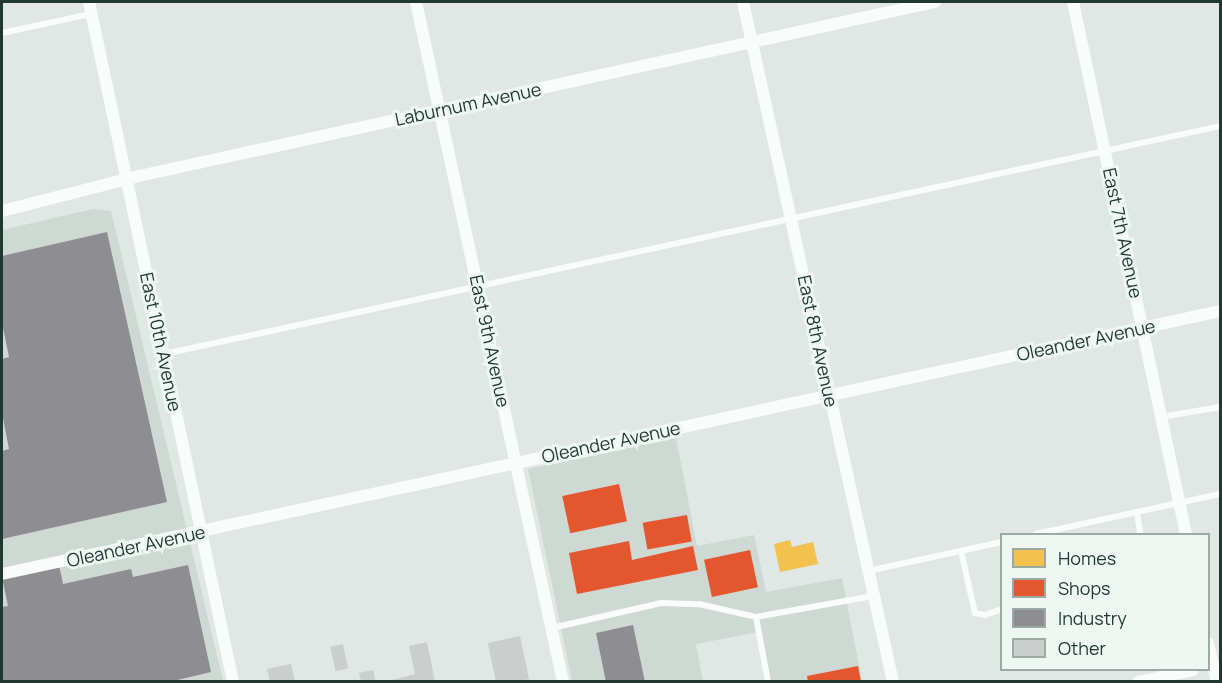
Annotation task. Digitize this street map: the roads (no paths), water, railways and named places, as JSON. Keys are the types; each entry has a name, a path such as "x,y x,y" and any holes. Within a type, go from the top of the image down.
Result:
{"street":[{"name":"East 9th Avenue","path":"416,2 563,681"},
{"name":"East 8th Avenue","path":"743,2 893,681"},
{"name":"Laburnum Avenue","path":"2,212 127,179 440,110 752,45 935,2"},
{"name":"East 7th Avenue","path":"1073,2 1186,533"},
{"name":"East 10th Avenue","path":"91,8 233,681"},
{"name":"Oleander Avenue","path":"2,574 1221,311"},
{"path":"1210,647 1217,681"},
{"path":"1138,681 1184,671"}],"lane":[{"path":"2,33 91,8"},
{"path":"164,354 1221,126"},
{"path":"1161,417 1221,407"},
{"path":"1042,533 1221,494"},
{"path":"1137,512 1140,533"},
{"path":"868,571 1000,542"},
{"path":"961,551 975,613 985,615 1000,610"},
{"path":"552,628 661,603 699,604 756,617 874,596"},
{"path":"756,617 768,681"}]}
